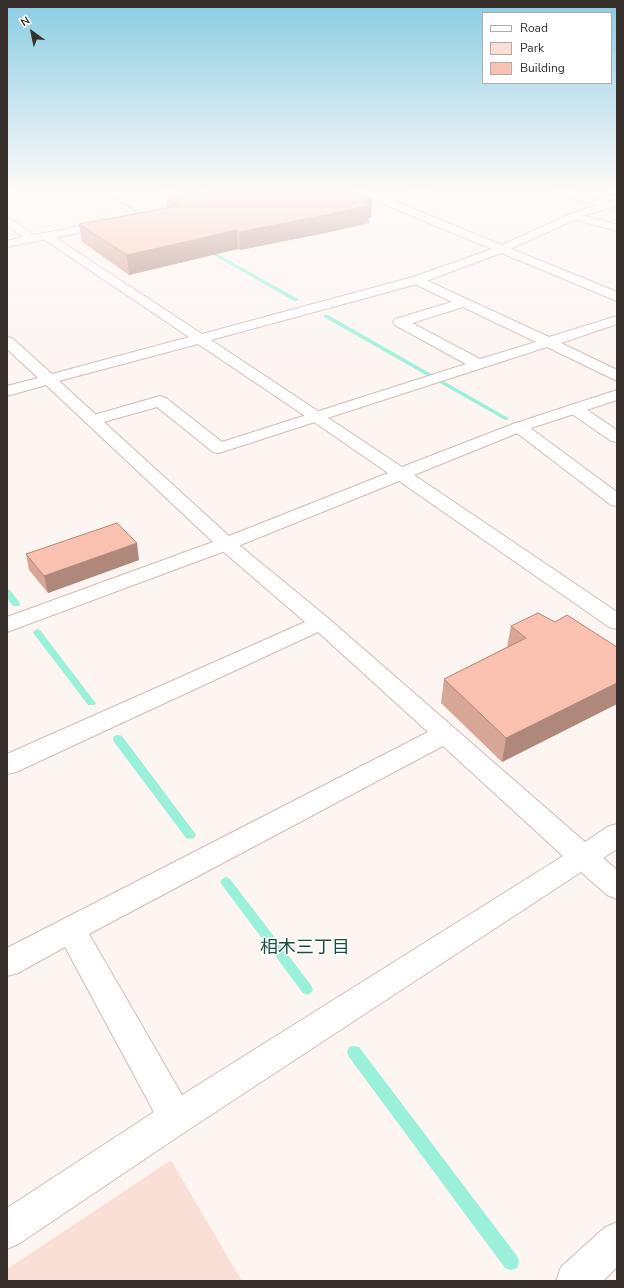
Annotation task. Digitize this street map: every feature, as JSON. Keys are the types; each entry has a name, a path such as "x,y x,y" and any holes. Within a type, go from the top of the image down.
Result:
{"street":[{"path":"69,251 317,417 617,622"},
{"path":"7,391 417,280 496,251"},
{"path":"507,251 617,297"},
{"path":"417,280 617,376"},
{"path":"464,303 400,322 478,364"},
{"path":"93,420 160,401 219,448 617,320"},
{"path":"7,341 226,544 320,623 617,887"},
{"path":"7,625 226,544 519,427 617,395"},
{"path":"575,409 617,436"},
{"path":"519,427 617,501"},
{"path":"7,765 320,623"},
{"path":"7,963 445,734"},
{"path":"7,1230 176,1118 617,835"},
{"path":"71,930 176,1118"},
{"path":"575,1281 617,1241"}],"green space":[{"path":"171,1160 242,1281 7,1281 7,1269"}],"building":[{"path":"121,251 144,251 127,255"},
{"path":"117,523 137,543 44,576 26,554"},
{"path":"538,613 555,622 567,615 617,647 617,683 506,738 444,679 526,638 511,626"}],"waterway":[{"path":"210,251 296,300"},
{"path":"326,316 507,419"},
{"path":"7,592 16,604"},
{"path":"37,632 91,703"},
{"path":"118,739 190,835"},
{"path":"226,882 307,989"},
{"path":"354,1052 511,1262"}],"district":[{"name":"相木三丁目","path":"305,949"}]}
